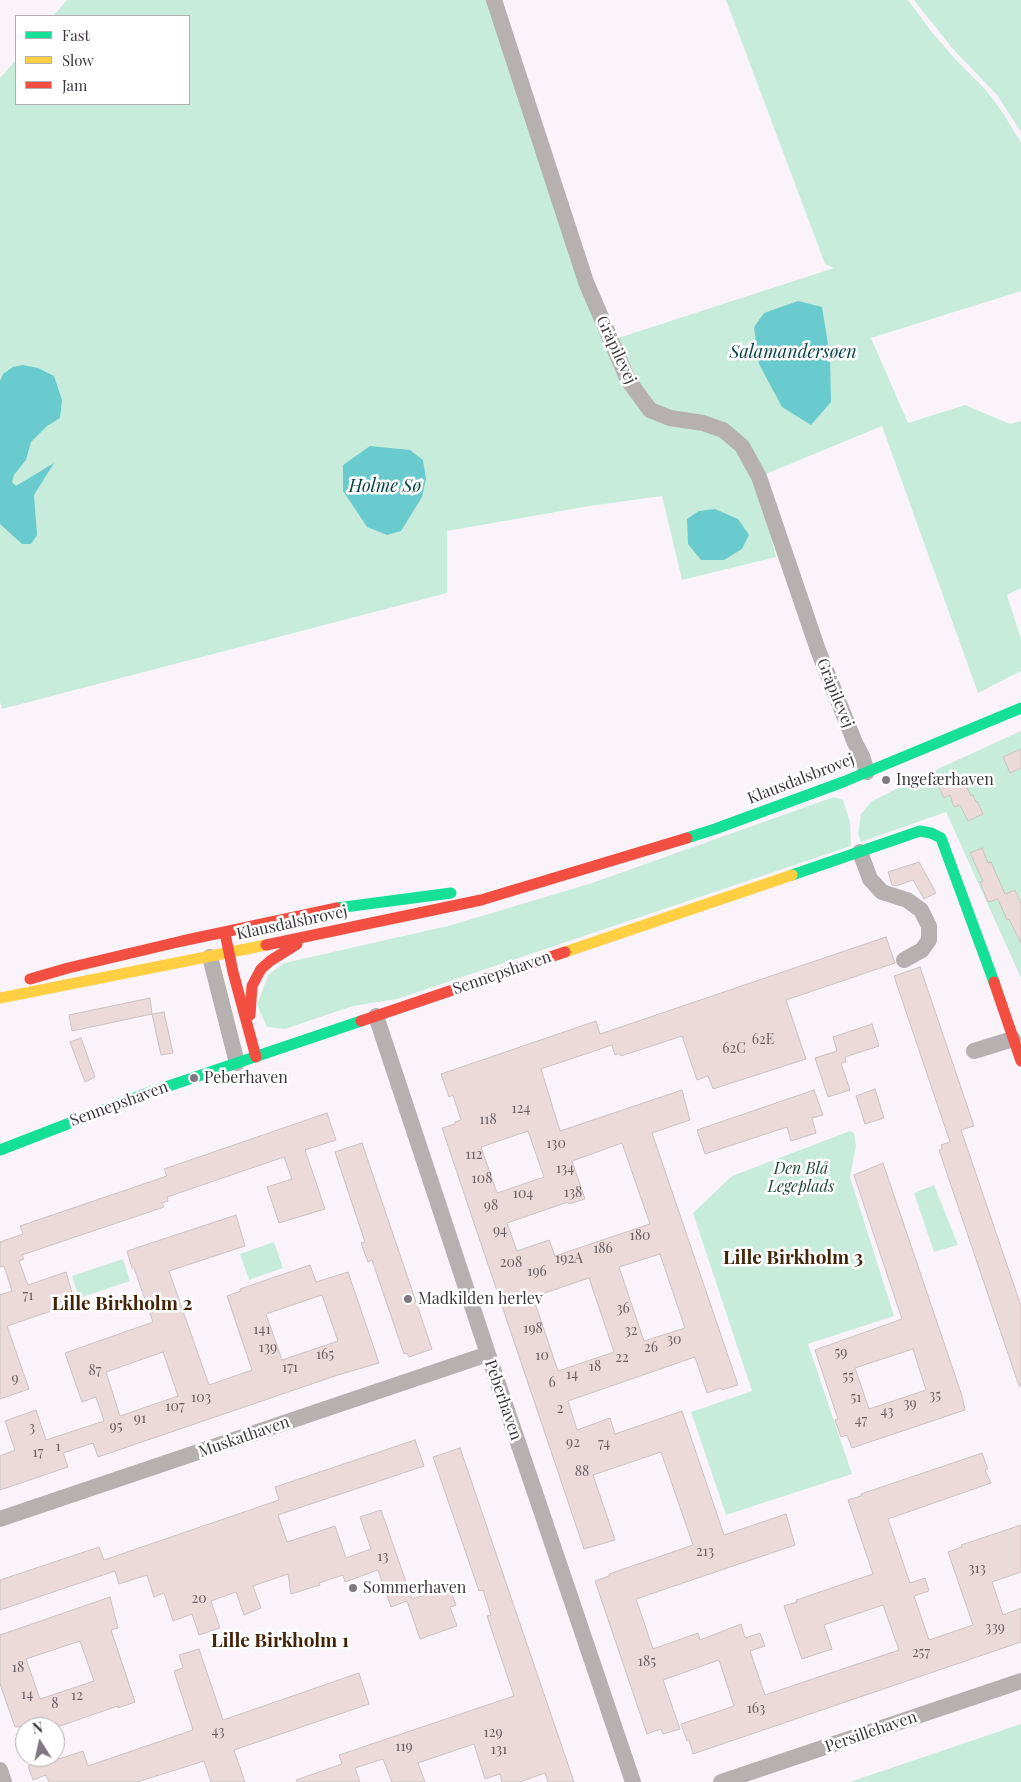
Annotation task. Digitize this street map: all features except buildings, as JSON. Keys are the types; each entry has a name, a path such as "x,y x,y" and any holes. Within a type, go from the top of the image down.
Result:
{"street":[{"name":"Gråpilevej","path":"494,0 586,282 628,380 650,410 670,418 703,423 723,430 742,446 759,477 818,650 867,772"},
{"name":"Klausdalsbrovej","path":"0,998 230,953 481,900 715,829 867,772 1021,708"},
{"path":"904,960 922,950 929,940 929,926 921,910 906,900 882,892 870,879 860,852 903,835 920,831 942,838 1021,1061"},
{"name":"Sennepshaven","path":"0,1150 144,1094 860,852"},
{"name":"Klausdalsbrovej","path":"8,985 68,968 225,932 351,906 468,891 588,867"},
{"path":"225,932 248,1031 256,1057"},
{"path":"225,932 210,957 237,1063"},
{"path":"248,1031 252,986 261,969 270,961 310,936"},
{"name":"Peberhaven","path":"376,1016 633,1782"},
{"path":"974,1051 1013,1039"},
{"name":"Muskathaven","path":"0,1519 488,1354"},
{"name":"Persillehaven","path":"721,1782 1021,1681"},
{"path":"0,1770 4,1782"}],"green space":[{"path":"67,0 488,0 633,399 718,435 738,450 758,483 776,557 682,580 662,496 590,506 447,531 447,593 2,709 0,702 0,78 15,61 15,105 190,105 190,15 54,15","holes":["343,491 387,535 367,527"]},
{"path":"726,0 908,0 956,60 986,90 1003,113 1021,143 1021,291 871,338 908,423 965,405 1010,424 1021,421 1021,588 1007,595 1021,639 1021,671 978,693 882,426 761,476 746,441 653,405 612,340 834,268 825,264"},
{"path":"914,0 1021,0 1021,132 997,95 952,48"},
{"path":"1021,731 1021,978 946,812 861,842 858,833 861,814 872,801"},
{"path":"834,797 843,800 850,822 851,846 397,999 353,1006 285,1029 267,1027 257,1005 268,975 284,963 448,926 589,884"},
{"name":"Den Blå Legeplads","path":"850,1131 854,1133 856,1146 850,1177 894,1316 808,1344 852,1474 726,1515 691,1412 752,1391 693,1213 732,1176"},
{"path":"934,1185 958,1245 934,1252 914,1193"},
{"path":"274,1242 283,1268 249,1280 240,1254"},
{"path":"123,1259 130,1281 79,1298 72,1276"},
{"path":"1021,1724 1021,1782 850,1782"}],"water":[{"name":"Salamandersøen","path":"798,301 822,307 830,356 831,402 811,425 782,407 759,364 754,327 764,313"},
{"path":"23,365 38,368 54,376 62,400 60,418 47,426 31,442 26,460 14,475 12,482 16,486 54,463 34,495 37,535 31,544 22,544 0,524 0,381 3,374 13,367"},
{"name":"Holme Sø","path":"370,446 410,450 423,460 426,479 422,497 401,531 387,535 367,527 343,491 343,465"},
{"path":"715,509 738,519 749,535 742,549 724,560 701,560 688,544 687,519 699,511"}],"traffic: fast":[{"path":"687,838 843,782 1021,708"},
{"path":"792,875 920,831 931,833 941,838 994,982"},
{"path":"337,908 451,893"},
{"path":"0,1150 145,1094 361,1021"}],"traffic: slow":[{"path":"565,952 792,875"},
{"path":"0,998 266,945"}],"traffic: jam":[{"path":"266,945 481,900 687,838"},
{"path":"30,979 182,941 337,908"},
{"path":"226,938 233,972 256,1057"},
{"path":"250,1015 252,986 261,969 297,944"},
{"path":"361,1021 565,952"},
{"path":"994,982 1021,1061"}],"place":[{"name":"Ingefærhaven","path":"886,780"},
{"name":"Peberhaven","path":"194,1078"},
{"name":"Madkilden herlev","path":"408,1299"},
{"name":"Sommerhaven","path":"353,1588"}],"district":[{"name":"Lille Birkholm 3","path":"793,1258"},
{"name":"Lille Birkholm 2","path":"122,1304"},
{"name":"Lille Birkholm 1","path":"280,1641"}]}
